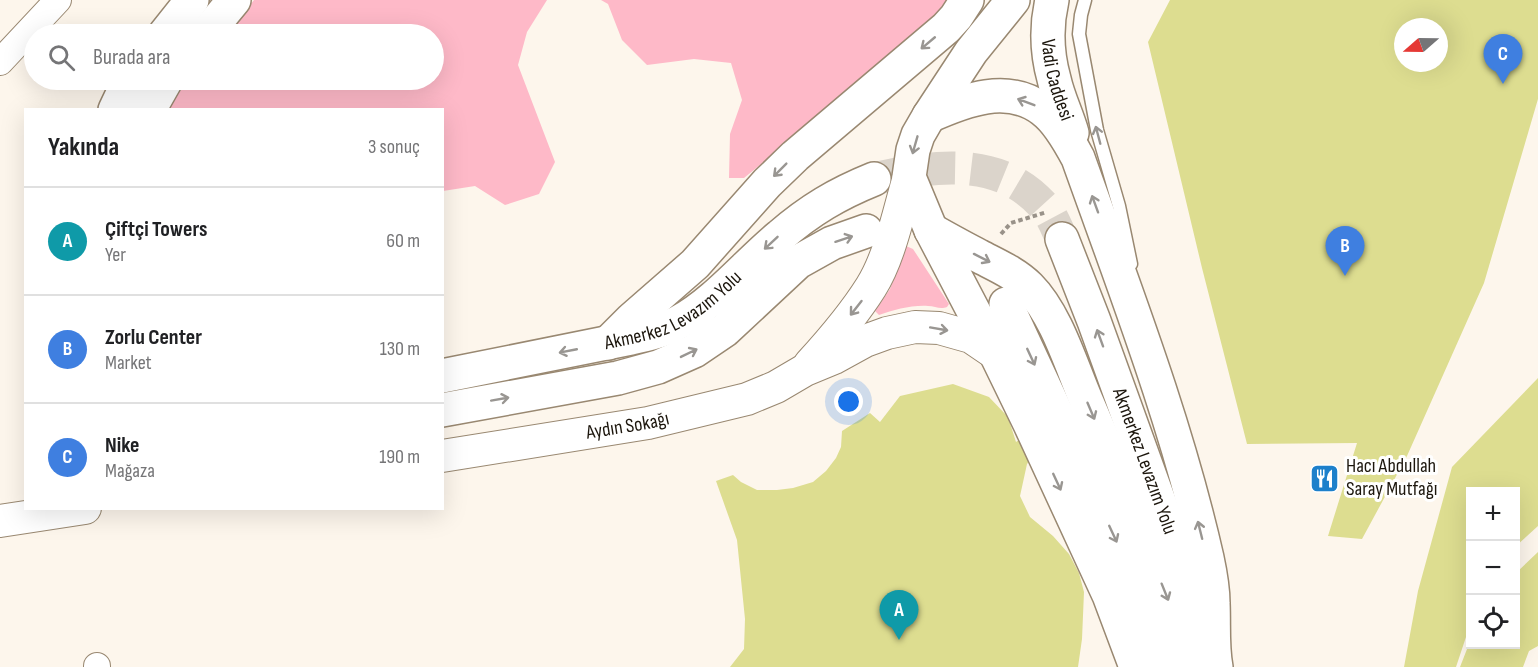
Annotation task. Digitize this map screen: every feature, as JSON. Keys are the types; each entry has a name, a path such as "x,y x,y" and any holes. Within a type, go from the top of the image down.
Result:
{"main road":[{"path":"173,24 192,0"},
{"path":"214,24 234,0"},
{"path":"608,343 695,264 767,183 795,156 945,28 956,17 967,0"},
{"path":"1013,0 970,52 929,116 918,135 913,150 909,177 931,230 996,354 1109,595 1136,667"},
{"name":"Vadi Caddesi","path":"1052,0 1048,36 1054,80 1078,158"},
{"path":"116,108 125,90"},
{"path":"150,108 160,90"},
{"path":"929,116 956,104 985,96 1007,96 1025,100 1044,110 1063,132 1078,158 1142,336 1192,500 1208,561 1214,601 1207,661"},
{"name":"Akmerkez Levazım Yolu","path":"444,376 655,333 678,323 698,310 805,216 839,194 874,179"},
{"name":"Akmerkez Levazım Yolu","path":"1056,225 1094,321 1207,661"},
{"path":"931,230 1017,276 1040,300 1056,327 1176,620 1207,661"},
{"name":"Akmerkez Levazım Yolu","path":"444,410 618,378 658,367 694,351 725,330 798,262 832,243 866,231"},
{"path":"1006,304 1138,589 1169,667"}],"street":[{"path":"36,24 58,0"},
{"path":"0,62 24,36"},
{"name":"Aydın Sokağı","path":"805,370 872,286 882,266 909,177"},
{"name":"Aydın Sokağı","path":"444,456 648,423 697,412 756,395 865,341 915,327 939,328 971,337 996,354"},
{"path":"0,521 72,510"}],"lane":[{"path":"1085,0 1079,34 1097,130 1119,206 1129,251 1142,336"}],"path":[{"path":"997,239 1011,224 1056,225"}],"shaded area":[{"path":"254,0 547,0 527,32 518,65 555,162 539,194 505,205 475,186 444,191 444,108 167,108 181,90 444,90 444,24 234,24"},
{"path":"601,0 954,0 948,12 744,178 729,178 730,134 742,100 731,63 694,59 647,65 622,40 608,4"},
{"path":"906,246 913,249 949,304 942,308 909,307 879,315 875,311 890,289"}],"building":[{"path":"1170,0 1538,0 1538,99 1484,283 1407,456 1362,539 1328,536 1357,443 1247,444 1148,42"},
{"path":"1538,378 1538,526 1520,542 1520,487 1466,487 1466,637 1456,667 1404,667 1418,591 1452,467"},
{"path":"953,384 989,397 1008,417 1016,442 1026,435 1034,455 1027,464 1020,496 1030,517 1053,536 1069,554 1079,573 1084,592 1078,667 730,667 744,649 745,619 737,540 716,481 733,475 757,490 793,488 813,482 836,458 841,447 842,431 870,413 880,422 900,396"},
{"path":"1538,552 1538,646 1529,651 1523,667 1460,667 1467,649 1520,649 1520,569"}],"tunnel":[{"path":"874,179 944,168 989,172 1010,180 1029,192 1047,210 1062,239"}],"place":[{"name":"Nike","path":"1503,84"},
{"name":"Zorlu Center","path":"1345,276"},
{"name":"Hacı Abdullah Saray Mutfağı","path":"1325,478"},
{"name":"Çiftçi Towers","path":"899,640"}]}
